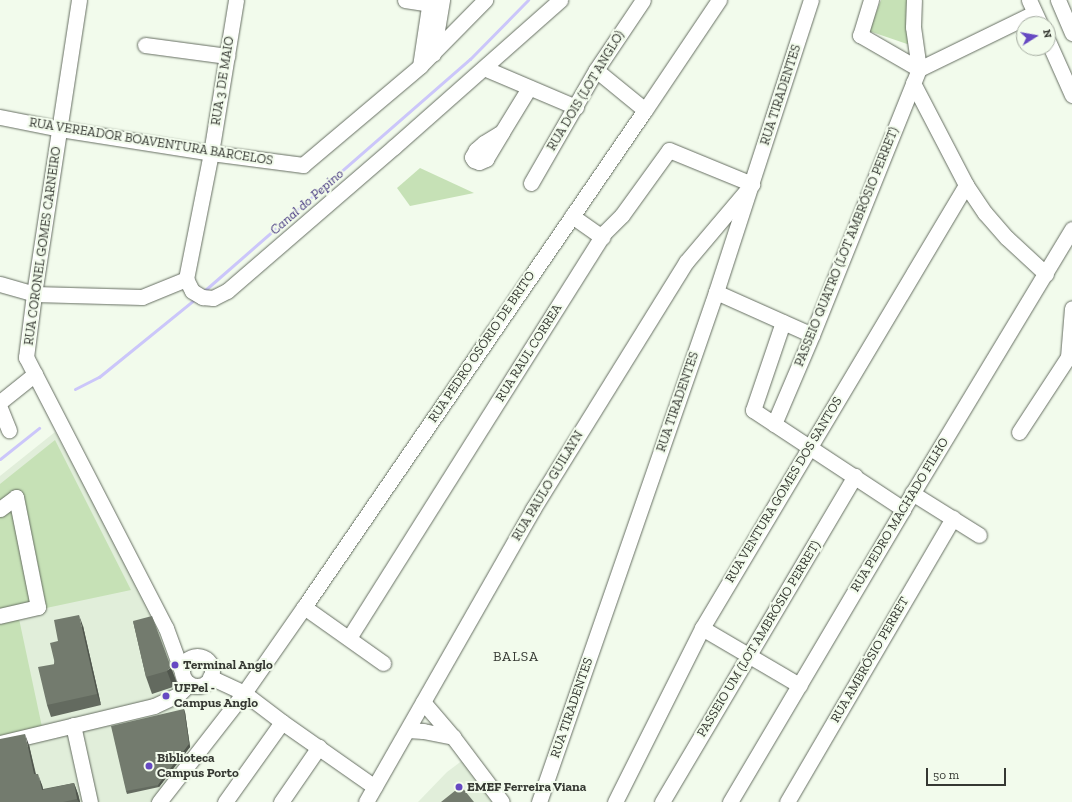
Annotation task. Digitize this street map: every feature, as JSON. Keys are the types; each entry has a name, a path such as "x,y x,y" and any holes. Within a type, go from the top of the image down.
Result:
{"street":[{"name":"RUA CORONEL GOMES CARNEIRO","path":"79,0 34,294 26,357 166,628 185,678"},
{"name":"RUA 3 DE MAIO","path":"194,289 211,153 236,0"},
{"path":"405,0 435,2"},
{"path":"420,66 485,0"},
{"path":"0,284 34,294 142,297 194,289 213,298 227,291 560,0"},
{"name":"RUA DOIS (LOT ANGLO)","path":"531,183 596,70 644,0"},
{"name":"RUA TIRADENTES","path":"539,802 716,292 811,0"},
{"path":"871,0 860,35 919,69"},
{"path":"914,0 913,28 919,69"},
{"path":"1056,38 1072,31 1058,0"},
{"name":"RUA PEDRO OSÓRIO DE BRITO","path":"159,802 244,693 304,607 645,110 717,1"},
{"path":"433,54 435,2"},
{"path":"420,66 435,2"},
{"path":"919,69 1034,12"},
{"path":"145,45 227,56"},
{"path":"1055,56 1072,95"},
{"name":"RUA VEREADOR BOAVENTURA BARCELOS","path":"0,117 60,129 211,153 303,165 420,66"},
{"path":"484,68 576,107"},
{"name":"PASSEIO QUATRO (LOT AMBRÓSIO PERRET)","path":"774,424 812,335 919,69"},
{"path":"596,70 645,110"},
{"path":"913,83 966,185 985,213 1007,238 1046,274"},
{"path":"502,132 529,88"},
{"name":"RUA RAUL CORREA","path":"349,638 602,237 622,215 669,150 752,184"},
{"name":"RUA PAULO GUILAYN","path":"366,802 533,508 686,262 752,184"},
{"name":"RUA VENTURA GOMES DOS SANTOS","path":"615,802 702,628 966,185"},
{"path":"572,216 602,237"},
{"name":"RUA PEDRO MACHADO FILHO","path":"730,802 902,509 1072,229"},
{"path":"716,292 812,335"},
{"path":"1019,432 1068,357 1072,308"},
{"path":"783,322 752,410 855,476 902,509"},
{"path":"0,402 35,374"},
{"path":"0,408 9,430"},
{"name":"PASSEIO UM (LOT AMBRÓSIO PERRET)","path":"662,802 855,476"},
{"path":"912,494 979,535"},
{"path":"0,509 16,497 38,607 0,616"},
{"name":"RUA AMBRÓSIO PERRET","path":"788,802 953,518"},
{"path":"304,607 383,663"},
{"name":"RUA CORONEL GOMES CARNEIRO","path":"166,628 194,656"},
{"path":"702,628 799,685"},
{"path":"0,743 154,706 178,695 185,678 183,663 194,656 203,657 210,663 212,672 204,684 199,686 185,678"},
{"path":"210,677 244,693 282,722 374,787"},
{"path":"423,702 453,737 502,802"},
{"path":"225,802 282,722"},
{"path":"73,725 90,802"},
{"path":"408,730 423,731 453,737"},
{"path":"281,802 319,748"}],"shaded area":[{"path":"55,432 165,632 191,746 152,802 0,802 0,476"},
{"name":"EMEF Ferreira Viana","path":"463,760 495,802 418,802 447,772"}],"green space":[{"path":"881,0 907,0 910,45 869,31"},
{"path":"420,168 474,193 410,206 397,188"},
{"path":"55,440 131,590 18,614 42,727 0,737 0,484"}],"building":[{"path":"79,615 97,694 47,705 38,667 55,664 50,643 58,641 54,620"},
{"path":"152,616 171,667 167,671 146,677 133,621"},
{"name":"Biblioteca Campus Porto","path":"184,709 189,744 158,785 126,791 111,726"},
{"path":"25,734 34,774 38,774 42,790 74,783 77,799 63,802 0,802 0,739"},
{"path":"461,786 474,802 441,802"}],"waterway":[{"name":"Canal do Pepino","path":"204,291 470,59 528,0"},
{"name":"Canal do Pepino","path":"75,389 99,377 195,299"},
{"name":"Canal do Pepino","path":"0,459 39,428"}],"place":[{"name":"Terminal Anglo","path":"175,665"},
{"name":"UFPel - Campus Anglo","path":"166,696"},
{"name":"Biblioteca Campus Porto","path":"149,766"},
{"name":"EMEF Ferreira Viana","path":"459,787"}],"district":[{"name":"BALSA","path":"516,657"}]}
